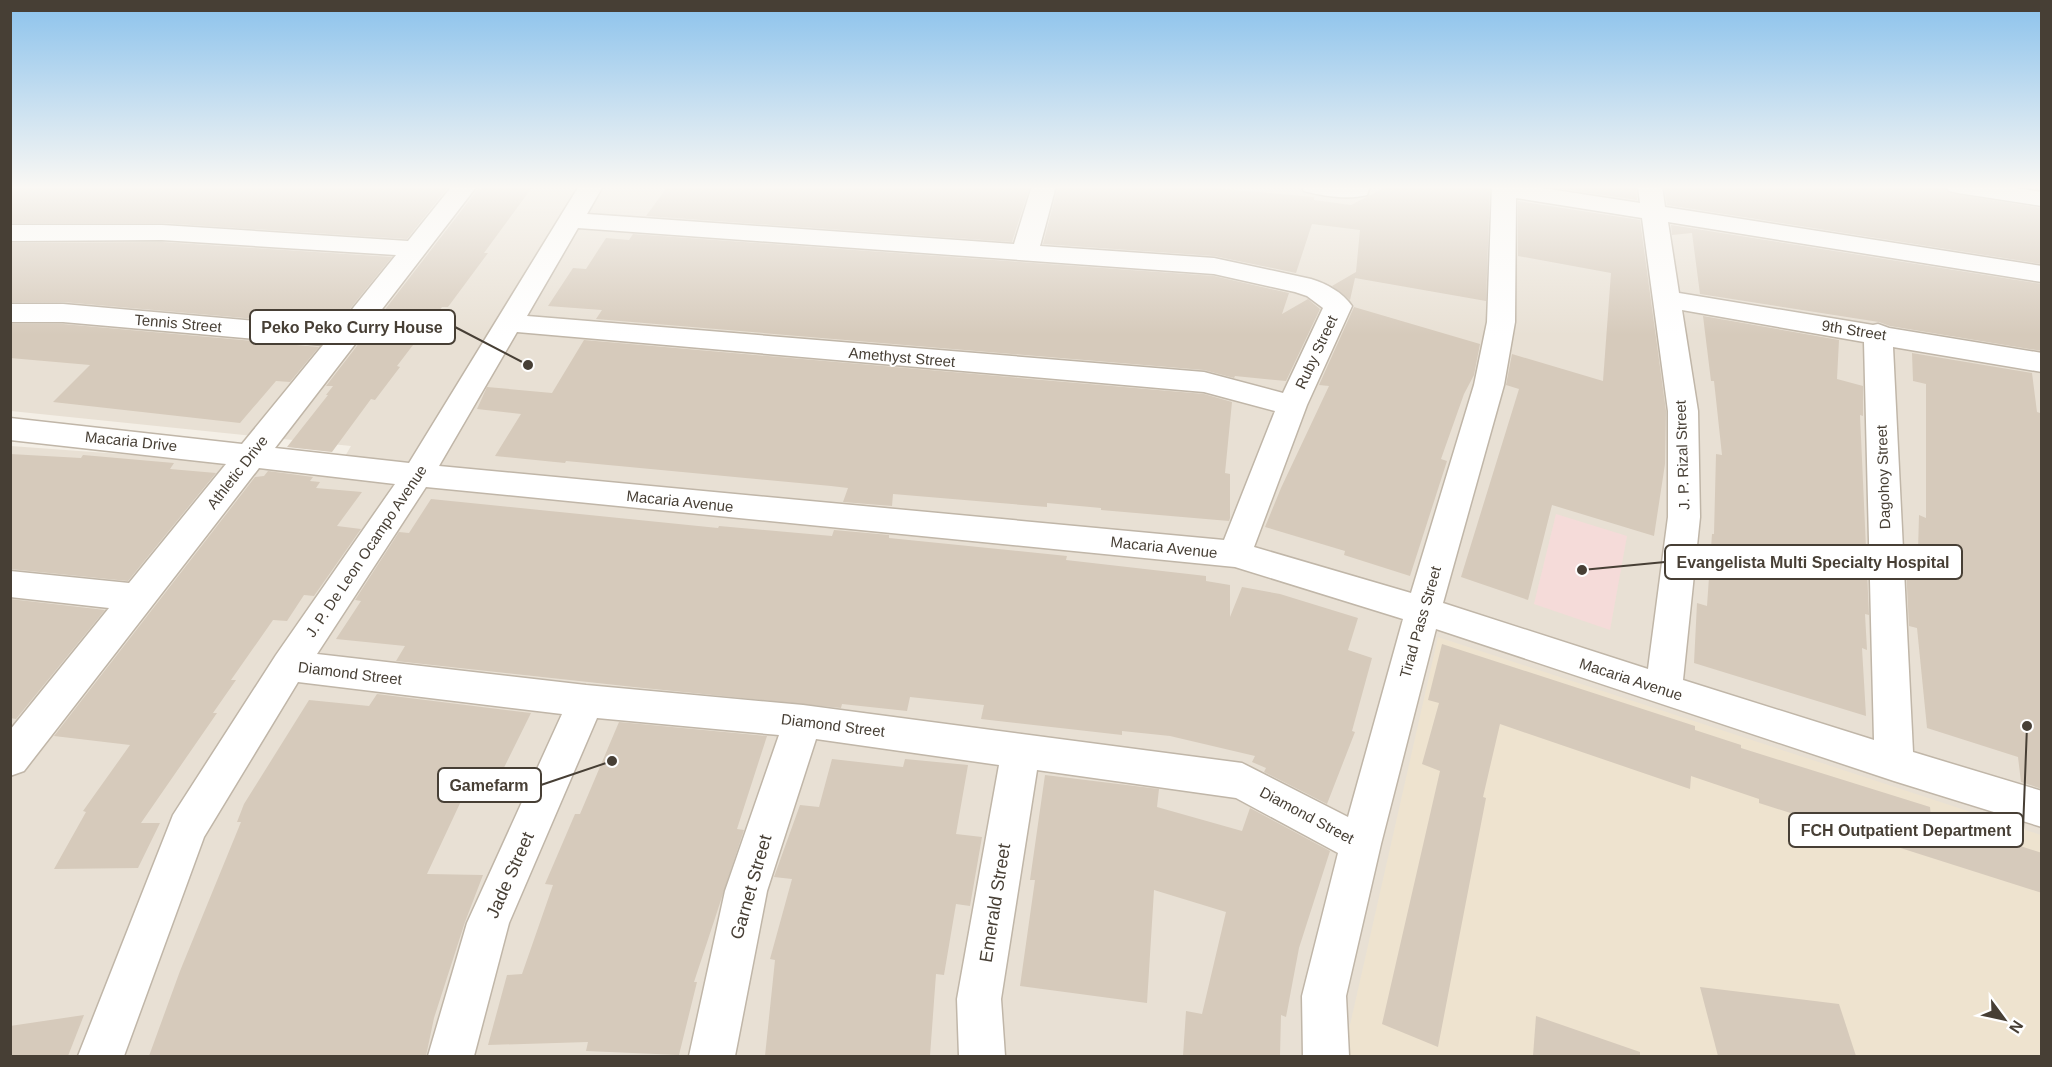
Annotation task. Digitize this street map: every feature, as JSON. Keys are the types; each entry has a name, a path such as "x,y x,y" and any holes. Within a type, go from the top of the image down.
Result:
{"street":[{"path":"226,236 415,249"},
{"name":"Athletic Drive","path":"10,759 425,236"},
{"name":"J. P. De Leon Ocampo Avenue","path":"101,1056 187,828 289,666 418,475 560,236"},
{"name":"Ruby Street","path":"794,236 1214,266 1317,290 1338,306 1292,405 1235,554"},
{"path":"1025,252 1030,236"},
{"name":"Tirad Pass Street","path":"1326,1056 1324,996 1361,844 1423,610 1490,385 1501,322 1503,236"},
{"name":"J. P. Rizal Street","path":"1657,236 1683,411 1684,517 1664,690"},
{"path":"1843,236 2042,274"},
{"name":"9th Street","path":"1666,299 1878,333 2042,363"},
{"name":"Tennis Street","path":"10,313 63,313 345,338"},
{"name":"Amethyst Street","path":"510,323 1204,382 1292,405"},
{"name":"Dagohoy Street","path":"1878,333 1894,764"},
{"name":"Macaria Drive","path":"10,429 252,454"},
{"name":"Macaria Avenue","path":"252,454 418,475 1235,554 1423,610 1894,764 2042,809"},
{"path":"10,584 138,598"},
{"name":"Diamond Street","path":"289,666 586,700 803,721 1242,781 1361,844"},
{"name":"Jade Street","path":"451,1056 488,923 586,700"},
{"name":"Garnet Street","path":"712,1056 746,891 803,721"},
{"name":"Emerald Street","path":"982,1056 979,999 1021,749"}],"shaded area":[{"path":"10,236 2041,236 2041,1056 11,1056 11,446 337,470 351,446 11,411"},
{"path":"1556,514 1627,536 1610,630 1534,604"},
{"path":"1438,637 2041,835 2041,1056 1343,1056"}],"building":[{"path":"358,236 410,236 407,239"},
{"path":"442,236 497,236 484,253 488,253 448,307 442,307 397,366 400,367 375,400 371,399 332,452 287,447 333,386 326,386"},
{"path":"632,236 658,236 1214,276 1289,293 1282,314 1308,299 1320,309 1286,381 1235,376 1234,378 1204,370 596,319 602,310 548,306 573,268 586,269 606,238 629,240"},
{"path":"925,236 1014,236 1012,242"},
{"path":"1045,236 1308,236 1296,273 1214,256 1043,244"},
{"path":"1359,236 1488,236 1486,301 1355,278 1350,300 1332,286 1356,272"},
{"path":"1518,236 1642,236 1666,411 1665,464 1654,536 1552,505 1528,600 1461,577 1519,389 1506,385 1512,354 1603,381 1611,273 1518,256"},
{"path":"1692,236 1739,236 2042,284 2042,351 1890,326 1879,322 1700,294"},
{"path":"1863,236 2042,236 2042,264"},
{"path":"162,242 392,257 336,326 63,302 10,302 10,243"},
{"path":"1354,307 1480,344 1474,375 1464,394 1441,459 1447,461 1410,576 1344,555 1345,551 1265,527 1329,386 1319,385"},
{"path":"1703,316 1839,340 1837,379 1863,386 1863,416 1860,415 1869,615 1865,614 1867,650 1862,648 1866,716 1694,663 1697,603 1707,606 1712,534 1714,534 1716,454 1722,455 1714,381 1711,381"},
{"path":"10,324 63,324 319,347 290,382 276,381 240,423 53,402 90,365 10,358"},
{"path":"584,340 1204,394 1232,402 1225,473 1230,474 1230,518 1229,521 1047,503 1047,507 893,494 892,506 843,502 848,488 495,456 521,414 477,409 487,387 552,393"},
{"path":"1912,353 2032,373 2042,432 2042,789 2021,782 2018,757 1927,728 1917,628 1909,626 1905,547 1918,551 1919,515 1926,518 1926,384 1913,381"},
{"path":"10,454 81,458 83,455 174,463 170,469 216,473 128,581 10,569"},
{"path":"268,471 313,477 310,481 320,482 316,488 362,492 337,526 361,529 314,596 304,595 287,621 273,620 231,680 236,680 213,713 217,713 141,823 160,823 138,868 54,869 86,812 83,811 130,745 54,736 255,477 264,476"},
{"path":"431,499 718,528 719,526 832,536 834,530 889,535 889,538 1067,556 1066,560 1206,576 1206,581 1230,585 1230,617 1242,587 1280,594 1358,618 1348,650 1372,658 1352,731 1355,732 1327,804 1264,772 1266,768 1252,762 1255,756 1170,736 1122,731 1122,735 981,719 984,705 910,697 907,711 842,704 841,708 634,687 396,661 405,646 336,639 361,601 355,600 399,532 409,533"},
{"path":"10,599 105,610 16,719 10,718"},
{"path":"1442,644 1695,726 1695,730 1741,745 1741,748 1930,807 1931,817 2042,853 2042,893 1759,803 1759,799 1691,776 1690,789 1500,724 1483,797 1486,798 1438,1047 1382,1024 1440,771 1422,764 1439,703 1428,700"},
{"path":"377,694 531,713 487,802 462,799 427,874 483,875 434,1018 426,1056 149,1056 180,971 241,822 237,822 244,804 309,700 369,706"},
{"path":"619,722 767,736 737,829 744,830 694,982 697,982 679,1055 586,1051 588,1042 488,1045 507,975 522,974 553,885 545,884 575,814 580,814"},
{"path":"832,759 903,767 905,759 968,765 956,834 982,837 970,906 956,904 944,975 936,974 930,1056 765,1056 775,960 770,959 792,879 774,877 800,805 819,807"},
{"path":"1045,775 1159,789 1157,807 1242,831 1250,808 1330,851 1299,948 1286,1017 1281,1015 1280,1056 1183,1056 1186,1011 1202,1014 1226,912 1154,890 1147,1003 1020,986 1035,880 1030,880"},
{"path":"1700,987 1839,1004 1856,1056 1718,1056"},
{"path":"84,1015 68,1056 10,1056 10,1026"},
{"path":"1536,1016 1640,1052 1640,1056 1533,1056"}],"place":[{"name":"Peko Peko Curry House","path":"528,365"},
{"name":"Evangelista Multi Specialty Hospital","path":"1582,570"},
{"name":"FCH Outpatient Department","path":"2027,726"},
{"name":"Gamefarm","path":"612,761"}]}
